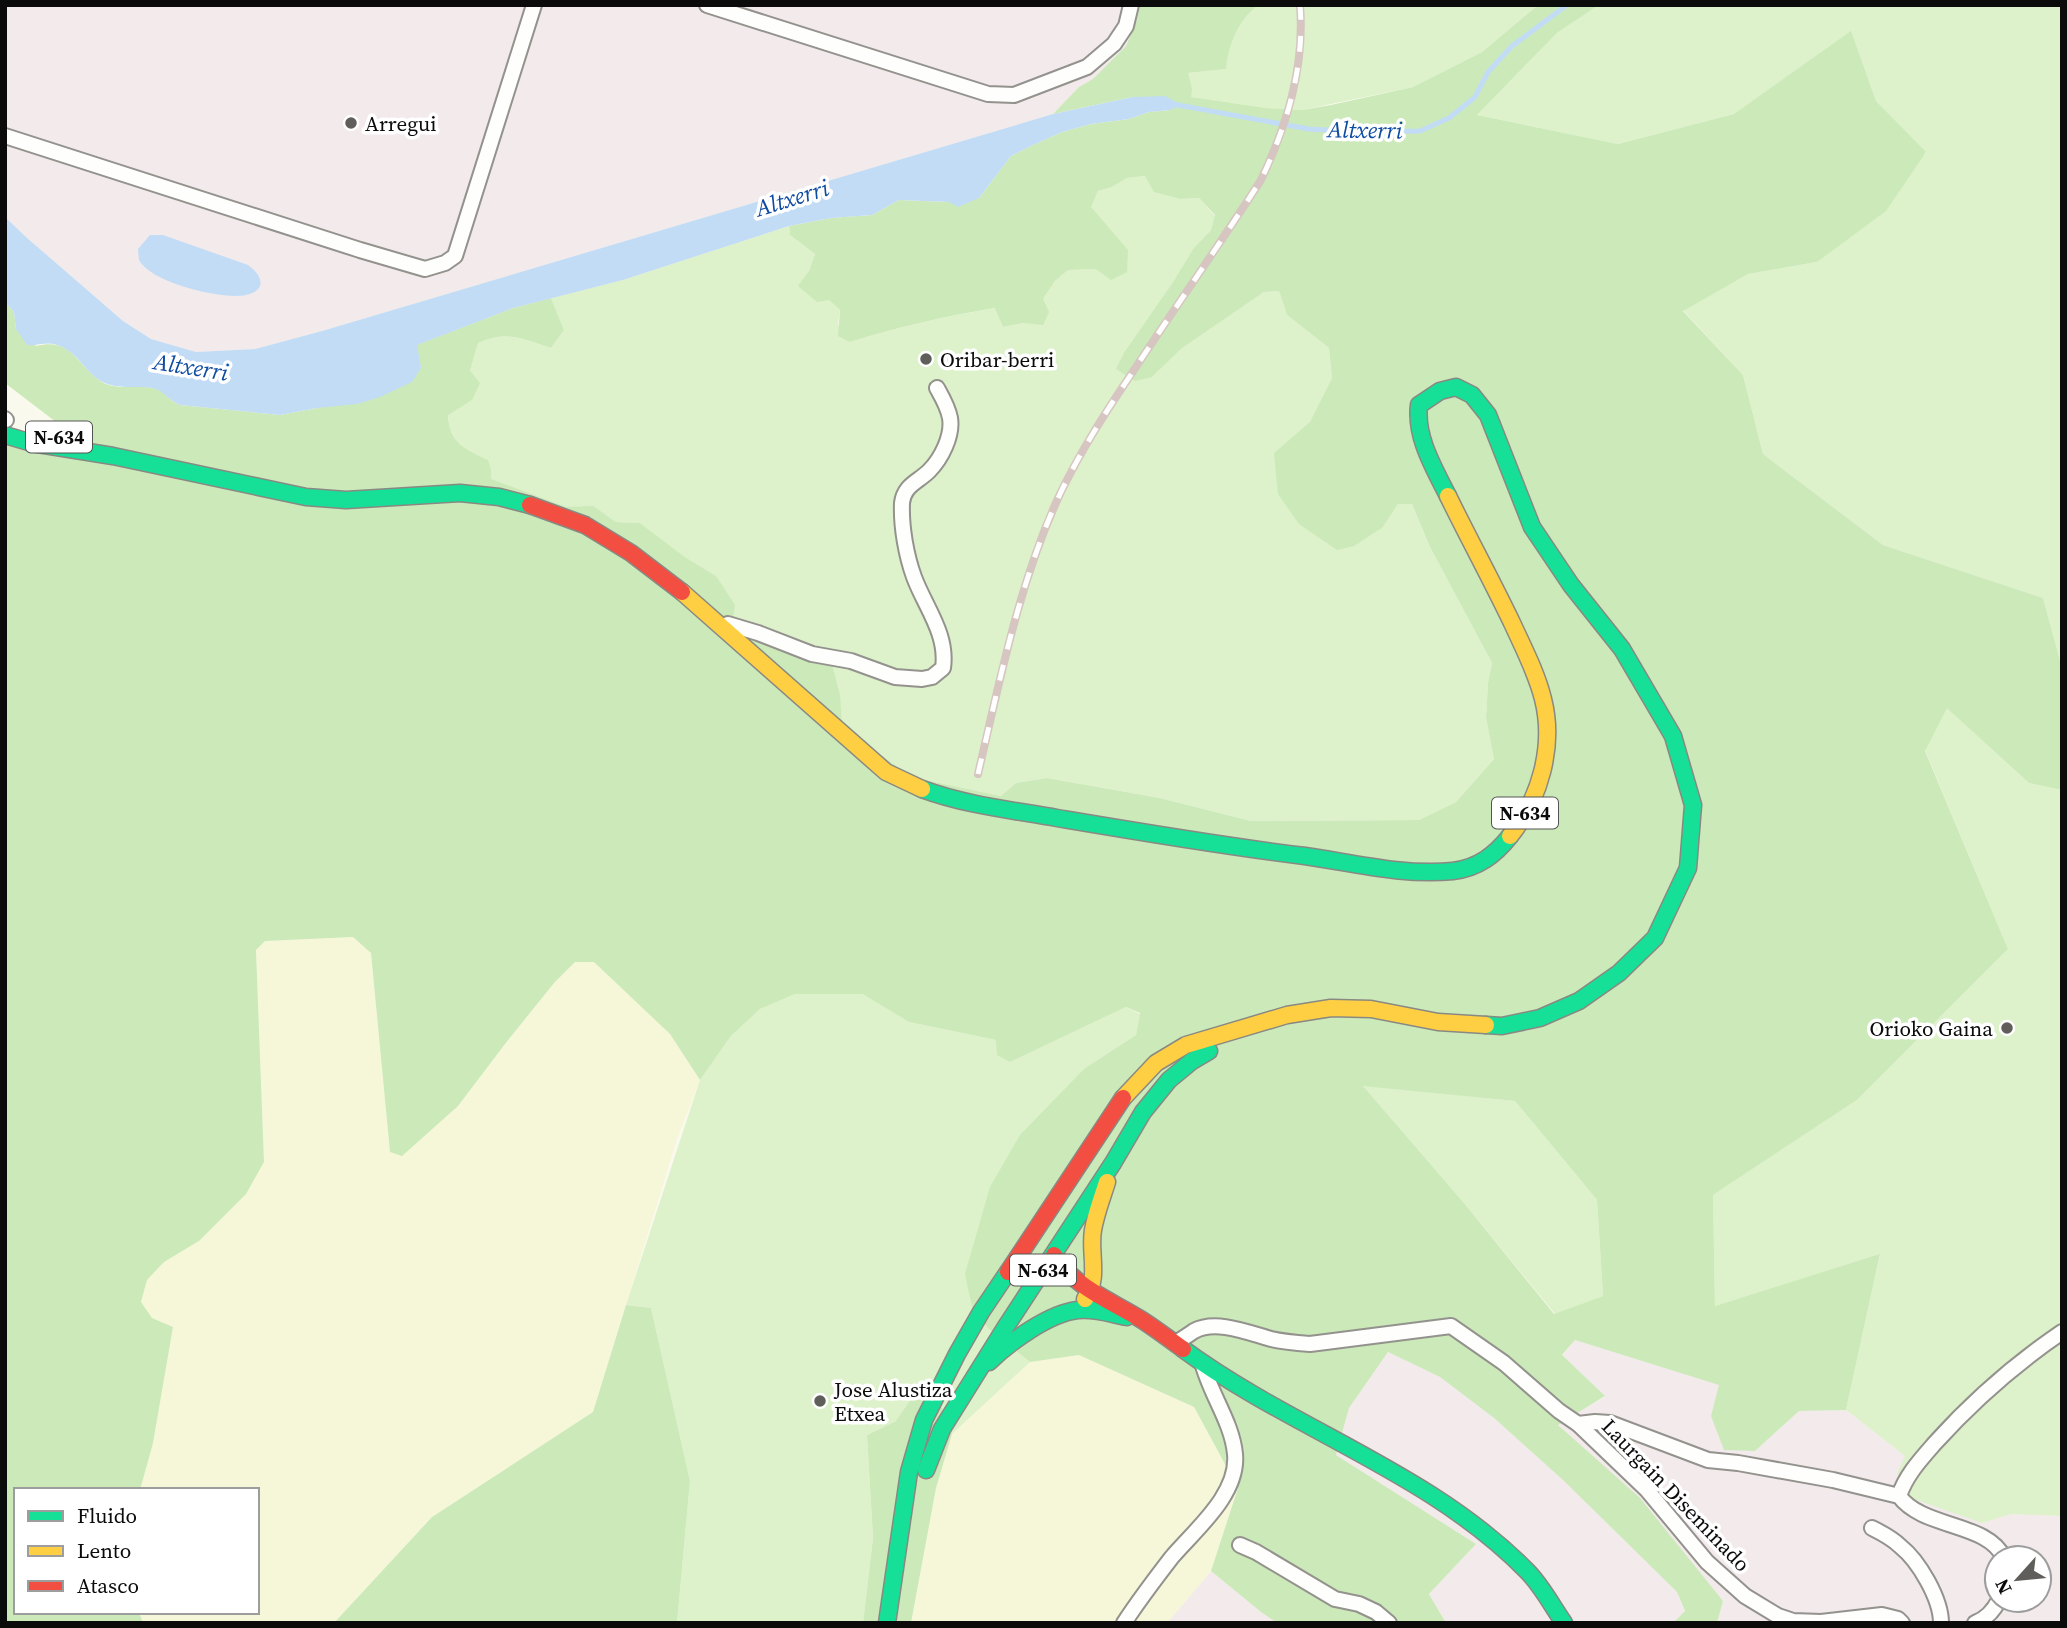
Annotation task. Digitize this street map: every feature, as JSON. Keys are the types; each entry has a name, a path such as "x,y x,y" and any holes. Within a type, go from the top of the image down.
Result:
{"main road":[{"name":"N-634","path":"6,423 81,442 113,456 306,497 346,500 460,493 499,497 532,506 585,525 632,553 716,621 886,772 904,782 964,802 1129,831 1311,857 1440,871 1471,867 1490,856 1506,841 1529,808 1543,770 1547,739 1545,711 1536,678 1489,575 1421,440 1416,415 1419,405 1447,387 1459,387 1480,402 1488,415 1532,527 1571,585 1622,649 1673,736 1693,805 1688,868 1655,938 1619,973 1580,1001 1540,1018 1502,1026 1438,1022 1371,1009 1331,1008 1287,1016 1186,1045 1156,1063 1125,1097 981,1312 924,1420 909,1472 887,1623"},
{"name":"N-634","path":"897,1562 924,1474 942,1429 1143,1112 1169,1080 1192,1061 1253,1026"},
{"path":"1054,1255 1048,1241 1050,1226 1092,1146"},
{"path":"1074,1311 1093,1283 1092,1239 1113,1163"},
{"path":"957,1354 1024,1268 1054,1255 1068,1256 1082,1264 1093,1283 1232,1383 1392,1471 1468,1519 1528,1572 1564,1623"},
{"path":"973,1378 999,1351 1074,1311 1095,1311 1140,1319"}],"street":[{"path":"5,136 360,250 425,269 433,268 455,256 534,5"},
{"path":"707,5 988,94 1014,95 1087,67 1114,44 1126,26 1131,5"},
{"path":"716,621 758,633 812,654 851,661 895,677 922,679 932,677 943,668 945,654 942,639 914,577 908,555 902,502 906,489 930,470 947,440 950,418 937,388"},
{"name":"Laurgain Diseminado","path":"1175,1343 1192,1332 1205,1328 1224,1328 1292,1343 1310,1344 1451,1325 1504,1363 1578,1424 1647,1490 1707,1562 1745,1596 1778,1616 1793,1621 1821,1622 1882,1615 1898,1619 1902,1623"},
{"path":"1899,1496 1904,1482 1956,1419 2014,1366 2062,1332"},
{"path":"1124,1623 1143,1593 1223,1498 1236,1472 1232,1438 1202,1363"},
{"name":"Laurgain Diseminado","path":"1578,1424 1610,1423 1708,1460 1833,1480 1899,1496 1905,1505 1915,1511 1988,1538 1995,1544"},
{"path":"1872,1528 1902,1546 1912,1558 1928,1583 1941,1612 1941,1623"},
{"path":"1240,1545 1335,1599 1359,1604 1376,1612 1389,1623"}],"shaded area":[{"path":"5,5 1140,5 1126,46 1093,80 1079,87 1053,114 322,331 255,349 196,352 151,339 123,321 5,217"},
{"path":"1575,1340 1720,1385 1711,1416 1755,1451 1799,1411 1846,1410 1905,1456 1982,1523 2010,1514 2062,1516 2062,1623 1717,1623 1723,1601 1558,1424 1605,1397 1562,1356"},
{"path":"1388,1352 1440,1377 1494,1418 1564,1481 1677,1592 1685,1612 1673,1623 1446,1623 1429,1594 1476,1544 1336,1455 1349,1408"},
{"path":"1211,1571 1261,1612 1277,1623 1167,1623"}],"green space":[{"path":"1140,5 1259,5 1240,25 1229,51 1226,69 1188,73 1191,97 1266,108 1302,110 1413,87 1482,52 1538,5 1599,5 1557,33 1477,115 1618,144 1734,114 1851,31 1876,101 1926,152 1886,211 1817,262 1748,274 1683,311 1743,375 1763,454 1883,545 2043,598 2062,668 2062,790 2029,783 1947,708 1925,751 2008,949 1857,1100 1713,1195 1715,1306 1880,1254 1846,1410 1799,1411 1755,1451 1724,1450 1711,1416 1719,1385 1575,1340 1562,1355 1605,1396 1558,1425 1640,1498 1723,1601 1717,1623 1673,1623 1685,1611 1677,1592 1564,1481 1494,1418 1440,1377 1388,1352 1349,1408 1336,1455 1476,1544 1429,1594 1446,1623 1277,1623 1211,1571 1238,1488 1194,1407 1079,1355 1030,1362 989,1329 972,1307 965,1274 990,1187 1020,1135 1085,1068 1136,1035 1140,1013 1126,1007 1010,1062 997,1055 996,1040 909,1022 863,994 795,994 760,1009 731,1036 700,1080 670,1034 594,962 575,962 554,983 458,1106 402,1156 390,1152 371,953 353,937 265,941 256,950 264,1162 246,1194 199,1241 164,1262 147,1280 141,1302 152,1318 173,1327 153,1443 141,1488 14,1488 14,1614 140,1614 143,1623 5,1623 5,441 15,443 69,432 5,383 5,302 14,312 16,329 36,346 48,344 65,348 105,384 153,388 180,405 280,415 317,408 421,368 416,345 513,308 551,298 564,330 551,348 507,336 478,343 470,371 480,383 472,400 448,415 455,438 472,453 488,460 491,479 567,507 593,506 616,522 640,523 685,557 716,576 735,605 733,617 832,665 840,695 842,726 911,777 1001,796 1016,783 1047,778 1160,798 1251,821 1419,820 1456,802 1494,759 1486,718 1492,663 1430,547 1412,504 1398,504 1383,527 1354,546 1337,550 1299,524 1278,494 1274,453 1310,422 1332,378 1329,348 1287,315 1279,291 1264,292 1181,349 1152,377 1135,381 1116,369 1125,351 1193,249 1211,230 1215,215 1199,198 1181,199 1154,192 1145,176 1127,178 1098,191 1091,207 1128,250 1127,272 1111,280 1096,269 1068,270 1055,281 1043,299 1049,312 1043,325 1023,323 1003,327 995,308 922,322 850,342 838,336 840,310 829,300 817,302 798,286 809,271 815,254 790,235 789,226 831,218 872,215 899,200 949,202 979,198 1011,156 1033,145 1062,132 1091,124 1170,110 1133,97 1053,114 1126,46","holes":["1363,1086 1515,1101 1597,1200 1603,1296 1554,1314 1464,1203"]},
{"path":"1259,5 1538,5 1482,52 1413,87 1302,110 1266,108 1190,97 1188,73 1225,69 1240,25"},
{"path":"1599,5 2062,5 2062,668 2043,598 1883,545 1763,454 1743,375 1683,310 1748,274 1817,262 1926,153 1876,101 1851,32 1734,114 1618,144 1477,115 1557,33"},
{"path":"1145,176 1181,199 1199,198 1215,216 1211,230 1193,249 1125,351 1152,377 1181,349 1264,292 1279,291 1287,315 1329,348 1332,378 1310,423 1274,453 1383,527 1398,504 1412,504 1430,547 1492,663 1486,718 1494,759 1456,802 1419,820 1251,821 1160,798 1047,778 1016,783 1001,796 911,777 842,726 778,641 732,617 716,576 685,557 640,523 616,522 593,507 567,507 490,479 488,461 466,449 451,432 448,414 472,400 470,371 478,343 507,336 551,348 564,330 551,298 623,280 789,226 790,235 815,254 809,271 829,300 840,310 838,324 850,342 922,322 996,308 1003,327 1023,323 1043,324 1043,299 1055,281 1068,270 1096,269 1091,206 1098,191 1127,178"},
{"path":"1947,707 2029,783 2062,790 2062,1516 2011,1514 1982,1523 1911,1498 1897,1474 1905,1456 1846,1410 1880,1255 1715,1306 1713,1195 1857,1100 2008,949 1925,750"},
{"path":"354,937 371,953 390,1152 458,1106 554,983 575,962 594,961 631,995 670,1034 700,1080 677,1139 593,1412 432,1517 334,1623 143,1623 140,1614 259,1614 259,1488 141,1488 153,1443 173,1327 152,1318 141,1302 147,1280 164,1262 199,1241 264,1162 256,950 265,941"},
{"path":"863,993 909,1022 996,1040 1010,1062 1126,1007 1140,1014 1136,1035 1085,1068 989,1329 1030,1362 952,1434 896,1421 867,1435 873,1538 863,1623 677,1623 690,1481 651,1308 626,1305 700,1080 731,1036 760,1009 795,994"},
{"path":"1362,1085 1515,1101 1597,1200 1603,1296 1555,1314"},
{"path":"626,1305 651,1308 690,1481 677,1623 334,1623 432,1517 593,1412"},
{"path":"1079,1355 1194,1407 1238,1488 1211,1571 1167,1623 911,1623 936,1488 952,1434 1030,1362"},
{"path":"912,1398 941,1406 952,1434 936,1488 911,1623 863,1623 873,1538 867,1435 896,1421"}],"water":[{"path":"1165,96 1182,105 1170,110 1149,112 1129,119 1091,124 1062,132 1011,156 979,198 958,207 949,202 899,200 872,215 831,218 789,226 623,280 513,308 417,345 421,368 412,382 357,404 280,415 180,405 153,388 123,387 105,383 63,347 54,344 27,345 16,329 14,312 5,302 5,217 123,321 151,339 196,352 255,349 1053,114 1133,97"},
{"path":"150,235 163,235 248,265 257,273 260,286 258,290 246,295 221,295 188,288 157,276 139,260 138,249"}],"waterway":[{"name":"Altxerri","path":"1178,105 1309,129 1420,131 1449,118 1475,97 1488,72 1512,46 1567,5"}],"railway":[{"path":"978,774 1012,632 1046,527 1068,478 1095,430 1261,180 1279,138 1297,73 1300,5"}],"traffic: fast":[{"path":"1448,496 1423,440 1419,405 1440,391 1456,387 1472,395 1488,415 1532,527 1571,585 1622,649 1673,736 1693,805 1688,868 1655,938 1619,973 1579,1001 1540,1018 1502,1026 1486,1025"},
{"path":"5,435 32,443 113,456 306,497 346,500 460,493 499,497 530,505"},
{"path":"922,789 1006,810 1243,848 1416,872 1453,871 1478,864 1492,855 1510,836"},
{"path":"926,1470 942,1429 1143,1112 1169,1080 1209,1051"},
{"path":"887,1623 909,1472 924,1420 957,1354 1008,1272"},
{"path":"989,1362 1030,1330 1067,1312 1091,1310 1127,1317"},
{"path":"1183,1349 1225,1378 1360,1453 1448,1506 1489,1536 1527,1571 1564,1623"}],"traffic: slow":[{"path":"1448,496 1530,662 1543,699 1547,735 1542,771 1530,806 1510,836"},
{"path":"682,592 886,772 922,789"},
{"path":"1123,1098 1156,1063 1186,1045 1287,1015 1331,1008 1371,1009 1438,1022 1486,1025"},
{"path":"1085,1299 1092,1283 1093,1230 1107,1182"}],"traffic: jam":[{"path":"530,505 585,525 631,553 682,592"},
{"path":"1008,1272 1123,1098"},
{"path":"1054,1255 1083,1285 1142,1320 1183,1349"}],"place":[{"name":"Arregui","path":"351,123"},
{"name":"Oribar-berri","path":"926,359"},
{"name":"Orioko Gaina","path":"2007,1028"},
{"name":"Jose Alustiza Etxea","path":"820,1401"}]}
